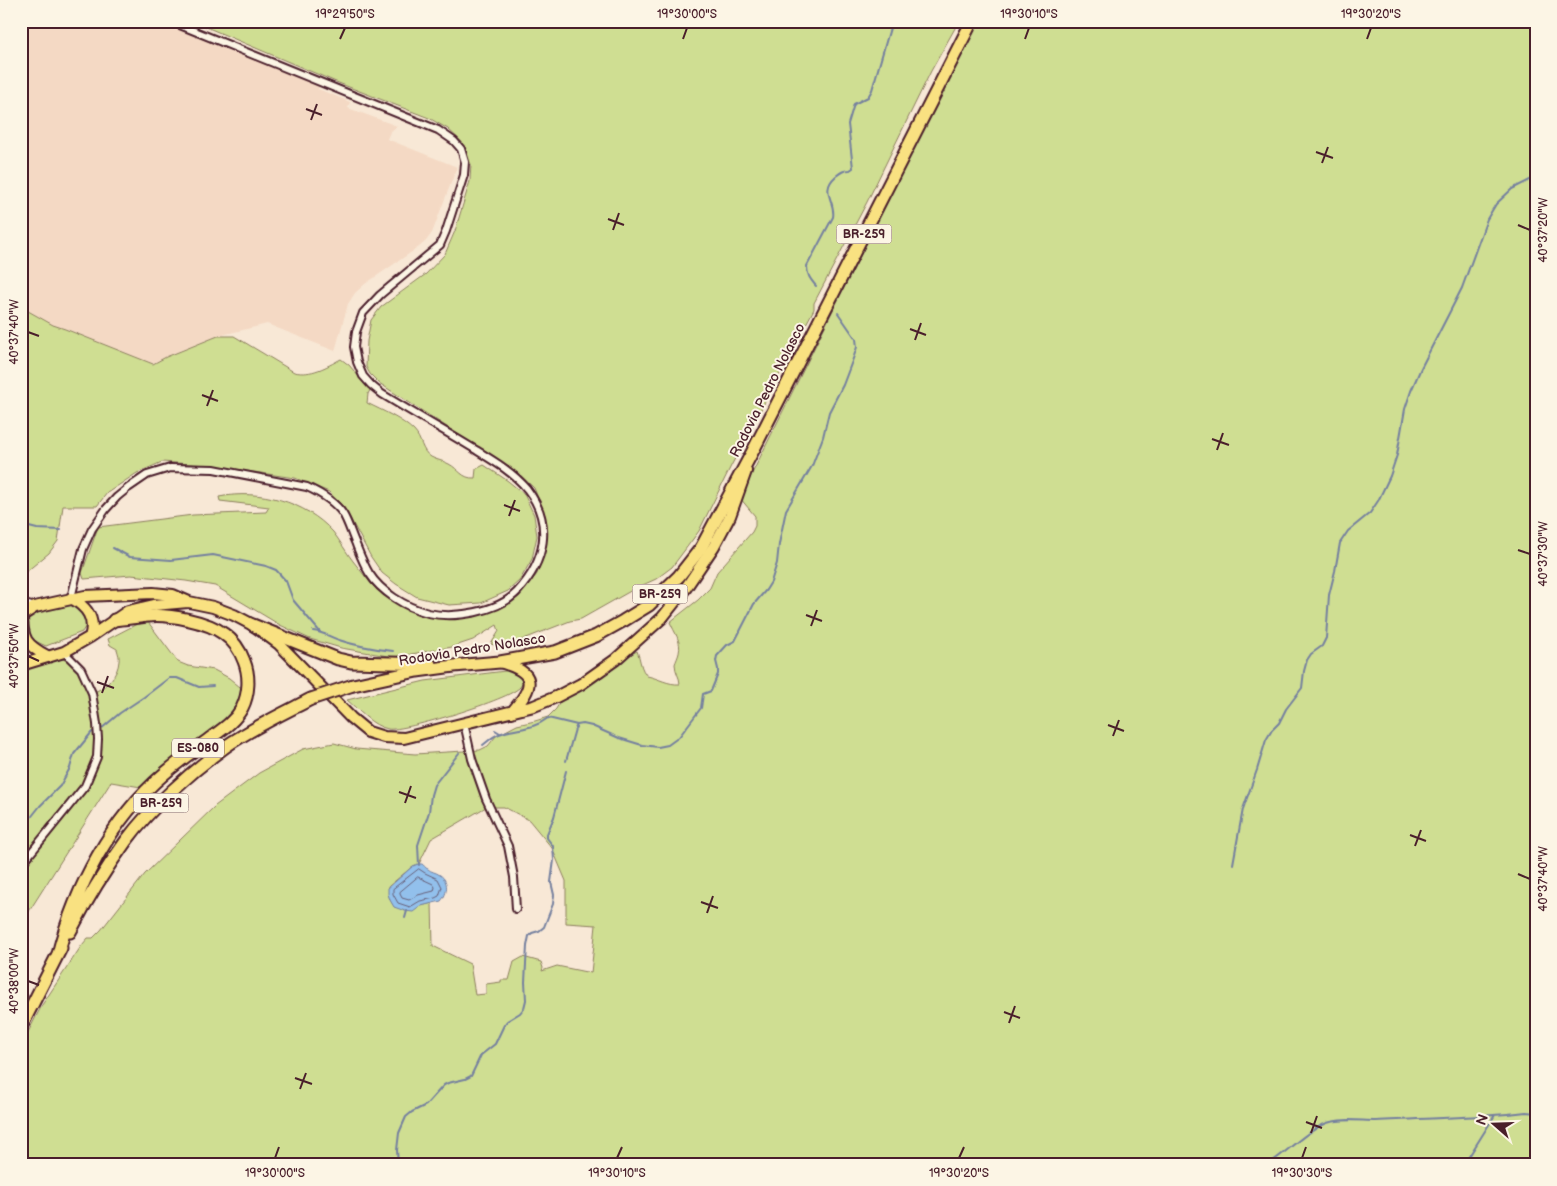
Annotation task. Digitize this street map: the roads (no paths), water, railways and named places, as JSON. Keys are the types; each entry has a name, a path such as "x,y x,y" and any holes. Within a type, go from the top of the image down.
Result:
{"highway":[{"name":"Rodovia Pedro Nolasco","path":"21,1027 58,954 96,886 126,841 170,793 226,746 261,724 311,699 353,685 417,671 500,662 564,649 596,636 649,605 679,576 701,548 755,447 972,21"},
{"name":"ES-080","path":"58,954 66,926 80,890 113,832 137,801 163,775 232,721 246,698 248,686 246,665 240,651 233,641 215,628 169,617 149,616 114,620"},
{"name":"ES-080","path":"252,626 338,659 351,662 454,666"}],"main road":[{"path":"512,712 534,706 581,684 615,660 662,618 685,589 714,546 730,516 755,447"},
{"path":"47,656 34,649 25,640 23,633 21,615 35,607 85,596 153,593 174,595 189,602"},
{"path":"71,598 79,602 88,611 92,624 90,637"},
{"name":"ES-080","path":"21,665 64,652 128,611 154,605 189,602 213,607 234,616 279,644 351,718 373,735 404,738 464,722 512,712"},
{"path":"500,662 518,669 528,679 528,690 512,712"}],"street":[{"path":"71,598 83,549 92,529 106,509 128,488 147,475 170,468 214,469 307,487 318,493 343,513 366,568 379,585 402,603 428,612 444,615 474,612 498,605 514,594 528,579 540,554 544,536 541,514 534,500 520,481 484,455 382,394 363,376 357,362 354,347 356,332 363,313 380,295 440,245 454,210 464,175 465,162 461,150 454,141 438,130 170,21"},
{"path":"76,581 85,596"},
{"path":"21,603 35,607"},
{"path":"21,865 85,786 97,757 98,724 92,693 80,670 64,652"},
{"path":"464,722 472,759 486,799 503,832 511,856 518,868"},
{"path":"511,856 516,909"}],"water":[{"path":"422,864 445,880 446,891 443,898 441,901 421,906 413,912 394,907 388,894 388,888 413,866"}],"waterway":[{"path":"816,286 809,277 807,266 833,217 828,191 829,186 831,181 838,175 853,168 848,124 854,104 868,97 872,90 892,21"},
{"path":"1233,864 1243,809 1266,740 1302,688 1307,660 1311,654 1322,646 1326,638 1329,595 1340,543 1348,531 1370,513 1390,476 1397,455 1405,409 1411,391 1462,288 1487,219 1496,204 1512,189 1536,177"},
{"path":"483,745 497,735 530,727 548,718 577,725 592,726 619,738 642,745 658,747 668,745 679,737 701,708 703,694 711,691 718,674 717,656 727,645 735,641 754,604 771,582 777,563 786,510 812,466 823,437 829,412 843,385 857,347 856,339 838,313"},
{"path":"21,525 37,529 61,530"},
{"path":"113,548 130,557 171,560 213,555 266,566 276,570 286,581 293,600 320,632"},
{"path":"313,631 352,644 393,651"},
{"path":"101,729 169,678 177,678 199,687 213,686"},
{"path":"566,761 577,725"},
{"path":"495,730 500,733"},
{"path":"21,830 40,806 60,786 70,768 74,754 92,732"},
{"path":"419,865 418,845 429,812 434,785 459,753"},
{"path":"398,1165 399,1133 406,1117 426,1105 444,1085 471,1076 481,1055 495,1044 507,1021 520,1013 524,1008 529,936 544,927 553,904 554,895 551,882 554,860 553,846 547,838 547,834 554,817 566,771"},
{"path":"405,918 407,911"},
{"path":"1267,1165 1303,1137 1333,1121 1376,1121 1536,1113"},
{"path":"1462,1165 1495,1115"}]}
